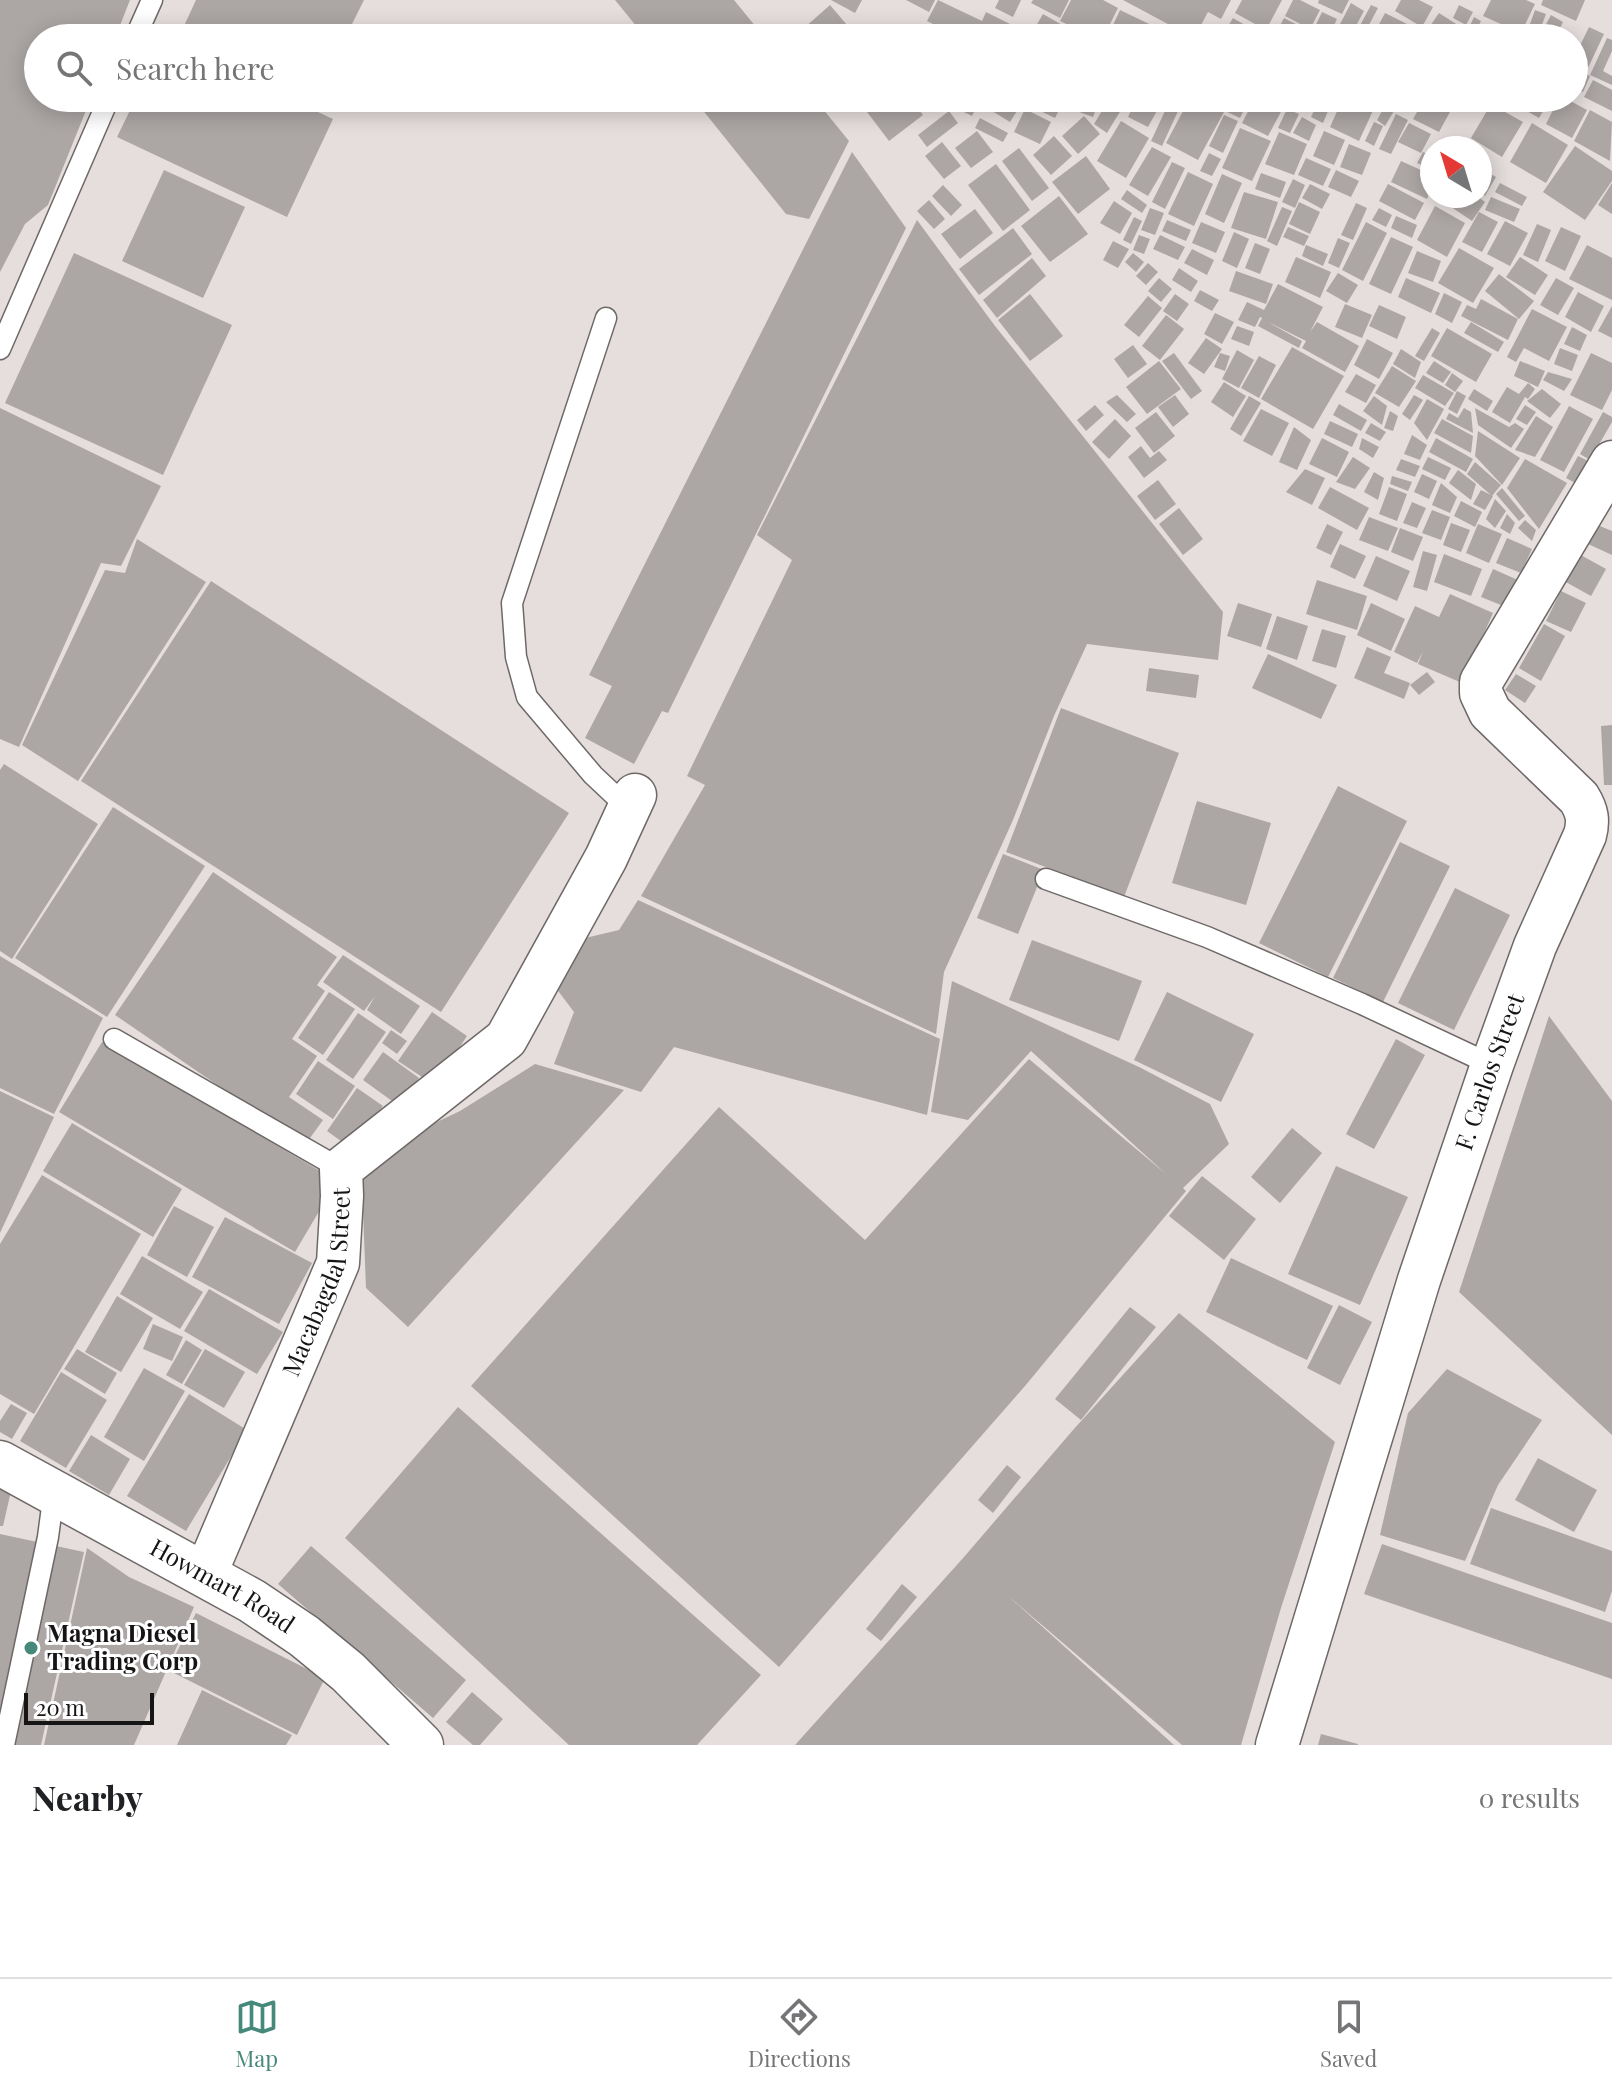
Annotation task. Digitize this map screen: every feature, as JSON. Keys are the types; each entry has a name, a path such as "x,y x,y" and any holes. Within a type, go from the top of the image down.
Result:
{"street":[{"name":"F. Carlos Street","path":"1277,1745 1419,1280 1535,946 1588,822 1586,809 1579,798 1490,712 1481,693 1481,682 1612,462"},
{"name":"Macabagdal Street","path":"205,1575 338,1263 341,1169 506,1039 606,858 631,802"},
{"name":"Howmart Road","path":"0,1463 252,1601 304,1636 348,1672 377,1715 421,1745"}],"lane":[{"path":"141,24 152,0"},
{"path":"0,349 103,112"},
{"path":"606,318 512,603 516,657 527,697 593,775 631,802"},
{"path":"1046,879 1207,937 1492,1065"},
{"path":"114,1039 341,1169"},
{"path":"4,1745 48,1537 54,1492"}],"building":[{"path":"0,0 130,0 121,24 24,24 24,112 85,112 48,205 25,224 0,272"},
{"path":"196,0 364,0 352,24 185,24"},
{"path":"615,0 734,0 754,24 635,24"},
{"path":"831,0 862,0 855,13"},
{"path":"906,0 935,0 929,12"},
{"path":"938,0 982,21 986,12 1010,24 933,24 927,21"},
{"path":"999,0 1021,0 1013,17 995,8"},
{"path":"1033,0 1069,0 1060,18 1031,3"},
{"path":"1071,0 1103,0 1118,8 1110,24 1066,24 1060,21"},
{"path":"1123,0 1231,0 1221,19 1208,12 1202,24 1168,24"},
{"path":"1242,0 1282,0 1269,24 1255,24 1235,13"},
{"path":"1293,0 1300,0 1320,10 1313,24 1300,24 1285,16"},
{"path":"1319,0 1349,0 1342,14 1318,3"},
{"path":"1401,0 1419,0 1433,7 1424,24 1417,24 1395,11"},
{"path":"1491,0 1526,0 1535,4 1525,24 1501,24 1483,16"},
{"path":"1543,0 1585,0 1576,21 1541,5"},
{"path":"1351,3 1364,11 1357,24 1340,24"},
{"path":"830,5 846,24 809,24"},
{"path":"1371,5 1378,8 1369,24 1361,24"},
{"path":"1459,5 1473,12 1467,24 1453,18"},
{"path":"1120,10 1149,24 1114,24"},
{"path":"1535,10 1546,14 1542,24 1530,24"},
{"path":"1322,12 1337,19 1335,24 1316,24"},
{"path":"1385,13 1407,24 1379,24"},
{"path":"1439,13 1456,24 1431,24"},
{"path":"1043,14 1060,24 1037,24"},
{"path":"1551,15 1563,22 1562,24 1546,24"},
{"path":"1474,17 1481,21 1480,24 1471,24"},
{"path":"1233,18 1243,24 1229,24"},
{"path":"1284,18 1296,24 1281,24"},
{"path":"1588,29 1604,34 1588,68"},
{"path":"1607,38 1612,40 1612,51 1603,71 1612,76 1612,85 1590,75"},
{"path":"1593,80 1612,90 1612,111 1588,99 1588,89"},
{"path":"1590,110 1612,122 1610,161 1574,141"},
{"path":"129,112 318,112 333,119 287,217 117,137"},
{"path":"704,112 825,112 849,141 809,219 786,214"},
{"path":"867,112 921,112 923,115 889,141"},
{"path":"948,112 958,123 927,147 918,135"},
{"path":"994,112 1016,112 1010,122"},
{"path":"1024,112 1031,112 1051,122 1040,144 1014,132"},
{"path":"1042,112 1058,112 1055,118"},
{"path":"1101,112 1120,112 1107,133 1094,124"},
{"path":"1130,112 1156,112 1148,127 1128,117"},
{"path":"1164,112 1178,112 1162,146 1151,141"},
{"path":"1183,112 1224,112 1198,160 1166,143"},
{"path":"1227,112 1243,112 1240,118"},
{"path":"1248,112 1281,112 1268,136 1242,123"},
{"path":"1286,112 1299,114 1290,133 1278,128"},
{"path":"1313,112 1328,112 1323,123 1311,117"},
{"path":"1337,112 1372,112 1359,141 1330,127"},
{"path":"1382,112 1393,112 1385,126 1377,120"},
{"path":"1417,112 1450,112 1439,132 1413,119"},
{"path":"1486,112 1505,112 1523,122 1502,157 1492,151 1492,136 1472,136"},
{"path":"1528,112 1543,112 1539,118"},
{"path":"1552,112 1586,112 1572,138 1546,124"},
{"path":"1396,114 1408,120 1391,154 1379,149"},
{"path":"1224,115 1238,121 1223,153 1209,146"},
{"path":"1084,116 1100,134 1078,154 1062,136"},
{"path":"1302,117 1316,125 1309,141 1293,133"},
{"path":"980,118 1008,133 1003,142 975,128"},
{"path":"1121,121 1149,138 1126,178 1097,161"},
{"path":"1374,122 1383,126 1374,146 1365,141"},
{"path":"1409,123 1431,134 1420,136 1420,153 1398,142"},
{"path":"1532,123 1568,145 1546,183 1510,162"},
{"path":"1240,128 1271,141 1252,181 1222,168"},
{"path":"977,131 993,152 971,168 955,148"},
{"path":"1324,131 1345,140 1334,165 1313,156"},
{"path":"1279,132 1307,144 1294,175 1265,164"},
{"path":"1054,136 1072,156 1051,175 1033,155"},
{"path":"942,142 961,166 944,179 925,156"},
{"path":"1349,144 1371,153 1362,175 1340,167"},
{"path":"1575,146 1612,171 1612,181 1585,220 1543,192"},
{"path":"1152,147 1171,157 1148,196 1129,185"},
{"path":"1019,148 1049,188 1032,201 1002,161"},
{"path":"852,152 906,228 668,713 662,711 634,764 585,738 612,686 589,675"},
{"path":"1209,153 1221,159 1212,176 1200,171"},
{"path":"1086,156 1110,189 1078,214 1052,182"},
{"path":"1306,158 1331,169 1323,186 1298,175"},
{"path":"1401,161 1420,170 1420,196 1391,182"},
{"path":"1172,162 1185,168 1165,209 1152,202"},
{"path":"996,164 1030,210 1003,231 968,185"},
{"path":"164,170 245,207 203,298 122,261"},
{"path":"1336,170 1359,181 1351,197 1328,187"},
{"path":"1188,172 1213,184 1194,226 1168,214"},
{"path":"1261,173 1286,182 1280,198 1255,189"},
{"path":"1222,174 1242,183 1224,223 1205,214"},
{"path":"1293,179 1305,185 1295,208 1282,202"},
{"path":"1500,183 1527,197 1522,206 1495,192"},
{"path":"1612,183 1612,214 1598,205"},
{"path":"1310,184 1330,194 1322,209 1302,198"},
{"path":"1388,184 1420,201 1421,208 1415,220 1379,201"},
{"path":"943,185 962,205 951,216 932,196"},
{"path":"1127,190 1147,205 1142,213 1121,199"},
{"path":"1244,192 1278,202 1266,239 1231,228"},
{"path":"1059,196 1088,234 1050,262 1021,226"},
{"path":"1492,197 1520,209 1514,222 1485,210 1492,208"},
{"path":"929,200 945,219 934,229 917,211"},
{"path":"1114,201 1132,213 1120,234 1100,223"},
{"path":"1299,202 1320,212 1310,234 1289,224"},
{"path":"1356,203 1367,208 1353,240 1341,235"},
{"path":"1282,207 1292,211 1277,246 1267,241"},
{"path":"1150,208 1164,213 1155,235 1141,230"},
{"path":"1379,208 1392,215 1386,227 1372,220"},
{"path":"1434,208 1465,223 1447,257 1417,240"},
{"path":"1453,208 1481,208 1472,221"},
{"path":"975,209 993,233 960,259 941,234"},
{"path":"1479,212 1498,222 1482,252 1462,242"},
{"path":"1396,216 1417,225 1412,238 1391,228"},
{"path":"1134,217 1142,221 1131,244 1123,240"},
{"path":"917,220 995,326 1223,612 1218,660 1087,644 1054,716 1013,820 944,972 936,1034 641,896 705,785 687,776 792,560 757,535"},
{"path":"1167,220 1191,230 1186,241 1162,231"},
{"path":"1505,221 1528,233 1510,266 1487,254"},
{"path":"1201,222 1225,232 1216,253 1192,243"},
{"path":"1366,222 1387,233 1363,281 1342,270"},
{"path":"1537,224 1551,230 1538,262 1523,255"},
{"path":"1288,227 1309,236 1304,246 1283,237"},
{"path":"1561,227 1581,236 1565,271 1545,261"},
{"path":"1013,228 1032,254 979,295 959,269"},
{"path":"1234,232 1249,239 1237,268 1222,261"},
{"path":"1139,235 1150,239 1144,254 1133,250"},
{"path":"1160,235 1185,247 1178,260 1153,249"},
{"path":"1391,237 1413,247 1391,294 1369,284"},
{"path":"1338,238 1350,243 1339,268 1328,263"},
{"path":"1113,241 1129,249 1118,268 1103,260"},
{"path":"1255,243 1270,249 1260,274 1245,268"},
{"path":"1306,245 1328,254 1323,266 1302,256"},
{"path":"1587,245 1612,258 1612,300 1569,279"},
{"path":"1459,248 1494,268 1473,303 1438,283"},
{"path":"1192,249 1214,260 1207,275 1184,263"},
{"path":"1417,251 1441,261 1433,282 1408,273"},
{"path":"74,253 232,325 163,475 5,403"},
{"path":"1133,253 1144,262 1136,272 1125,262"},
{"path":"1296,257 1331,272 1320,298 1285,282"},
{"path":"1520,257 1548,275 1535,295 1506,277"},
{"path":"1032,258 1046,276 997,318 983,300"},
{"path":"1148,263 1158,272 1146,285 1136,276"},
{"path":"1179,268 1198,281 1191,292 1172,280"},
{"path":"1236,271 1273,284 1266,304 1229,291"},
{"path":"1338,273 1358,285 1347,303 1326,291"},
{"path":"1499,274 1534,301 1519,319 1485,291"},
{"path":"1159,278 1172,289 1161,302 1148,291"},
{"path":"1406,278 1440,293 1431,313 1398,297"},
{"path":"1556,278 1574,288 1558,315 1540,305"},
{"path":"1278,284 1323,307 1310,332 1317,322 1359,346 1345,372 1302,348 1306,341 1266,321 1302,341 1299,348 1258,326 1260,317 1255,327 1238,320 1247,302 1264,310"},
{"path":"1200,290 1219,300 1212,311 1194,301"},
{"path":"1578,292 1604,306 1591,332 1565,317"},
{"path":"1444,293 1462,302 1452,323 1435,314"},
{"path":"1030,294 1063,336 1030,361 998,320"},
{"path":"1175,294 1189,304 1177,321 1163,311"},
{"path":"1148,296 1162,308 1139,337 1124,325"},
{"path":"1481,299 1518,319 1508,340 1461,316 1467,305 1476,309"},
{"path":"1345,304 1372,315 1362,338 1335,327"},
{"path":"1379,305 1406,317 1397,339 1369,326"},
{"path":"1612,306 1612,338 1598,331"},
{"path":"1532,309 1567,327 1549,361 1524,348 1516,362 1507,357"},
{"path":"1215,313 1234,322 1222,344 1204,334"},
{"path":"1166,315 1184,329 1160,360 1142,346"},
{"path":"1471,322 1504,342 1498,352 1464,333"},
{"path":"1237,326 1254,332 1249,346 1231,339"},
{"path":"1572,327 1587,335 1580,351 1564,344"},
{"path":"1432,328 1440,333 1424,361 1415,356"},
{"path":"1447,328 1492,354 1476,382 1431,356"},
{"path":"1206,338 1222,349 1204,374 1188,363"},
{"path":"1367,339 1393,353 1379,379 1354,365"},
{"path":"1133,345 1147,364 1128,378 1114,359"},
{"path":"1292,347 1344,376 1313,429 1261,399"},
{"path":"1560,348 1578,355 1572,371 1554,364"},
{"path":"1401,349 1421,362 1415,378 1393,364"},
{"path":"1237,350 1254,360 1239,388 1222,379"},
{"path":"1174,353 1202,391 1191,399 1162,361"},
{"path":"1220,353 1230,356 1225,371 1214,367"},
{"path":"1591,353 1612,363 1612,390 1602,410 1570,395"},
{"path":"1259,356 1276,365 1259,398 1241,388"},
{"path":"1159,361 1181,389 1147,414 1126,387"},
{"path":"1434,361 1451,372 1443,383 1426,373"},
{"path":"1520,361 1545,371 1538,387 1514,376"},
{"path":"1392,366 1416,381 1399,407 1375,393"},
{"path":"1548,372 1572,379 1564,391 1543,380"},
{"path":"1452,373 1463,381 1455,392 1445,385"},
{"path":"1356,374 1376,385 1366,403 1345,392"},
{"path":"1423,375 1454,393 1445,406 1415,388"},
{"path":"1224,382 1246,396 1233,417 1211,402"},
{"path":"1528,383 1535,389 1528,399 1525,397 1510,423 1492,412 1507,387 1519,394"},
{"path":"1474,389 1493,401 1487,411 1468,399"},
{"path":"1542,389 1561,404 1550,418 1527,401"},
{"path":"1457,391 1466,396 1457,414 1448,409"},
{"path":"1117,395 1136,414 1127,422 1106,402"},
{"path":"1175,395 1189,414 1173,427 1158,407"},
{"path":"1414,395 1423,400 1410,420 1402,414"},
{"path":"1249,396 1261,403 1241,436 1230,429"},
{"path":"1374,396 1387,406 1382,425 1363,411"},
{"path":"1427,399 1444,409 1427,440 1414,423"},
{"path":"1339,404 1367,420 1361,431 1333,415"},
{"path":"1095,405 1104,415 1086,431 1077,420"},
{"path":"1525,405 1536,412 1527,425 1516,419"},
{"path":"1569,406 1593,419 1564,472 1540,460"},
{"path":"0,408 161,486 121,566 101,563 19,747 0,739"},
{"path":"1464,408 1471,412 1473,433 1446,419 1449,413 1458,418"},
{"path":"1475,408 1509,427 1515,423 1524,429 1511,448 1478,425"},
{"path":"1261,409 1289,423 1272,456 1243,441"},
{"path":"1390,411 1398,416 1393,431 1384,428"},
{"path":"1156,412 1175,436 1154,453 1135,428"},
{"path":"1603,412 1612,417 1612,422 1590,460 1580,454"},
{"path":"1536,416 1553,427 1535,457 1515,450"},
{"path":"1115,419 1131,436 1109,459 1092,442"},
{"path":"1442,419 1473,436 1471,453 1434,433"},
{"path":"1330,421 1358,434 1352,447 1324,434"},
{"path":"1371,423 1386,432 1380,441 1365,433"},
{"path":"1294,427 1311,440 1297,470 1279,462"},
{"path":"1478,431 1520,458 1502,485 1475,456"},
{"path":"1412,435 1427,445 1420,460 1404,454"},
{"path":"1322,438 1349,452 1337,477 1309,464"},
{"path":"1362,438 1379,447 1373,458 1359,449"},
{"path":"1436,438 1473,459 1466,472 1429,452"},
{"path":"1141,446 1150,458 1159,451 1167,460 1144,478 1128,457"},
{"path":"1578,456 1590,462 1579,485 1566,478"},
{"path":"1353,457 1370,468 1355,489 1336,482"},
{"path":"1428,457 1451,468 1445,480 1422,469"},
{"path":"1401,459 1420,466 1415,477 1396,470"},
{"path":"1525,459 1567,483 1539,529 1507,488"},
{"path":"1475,462 1501,485 1492,496 1467,474"},
{"path":"1305,469 1325,478 1312,505 1286,492"},
{"path":"1458,470 1476,484 1471,500 1449,483"},
{"path":"1374,472 1384,478 1378,500 1364,492"},
{"path":"1422,474 1437,481 1429,499 1414,492"},
{"path":"1392,476 1412,482 1408,491 1390,484"},
{"path":"1158,480 1176,504 1155,520 1137,496"},
{"path":"1441,483 1457,497 1450,513 1432,505"},
{"path":"1330,487 1369,508 1357,530 1318,508"},
{"path":"1389,487 1407,494 1397,521 1379,514"},
{"path":"1502,488 1525,516 1519,521 1496,494"},
{"path":"1481,490 1493,496 1485,510 1473,504"},
{"path":"1495,499 1506,511 1495,528 1486,519"},
{"path":"1461,501 1482,512 1475,527 1454,516"},
{"path":"1412,502 1426,508 1417,528 1403,523"},
{"path":"1179,508 1203,539 1183,555 1159,524"},
{"path":"1432,510 1450,517 1441,540 1422,533"},
{"path":"1507,514 1515,523 1510,534 1500,528"},
{"path":"1369,517 1398,528 1388,551 1359,540"},
{"path":"1525,520 1536,530 1532,541 1518,528"},
{"path":"1451,523 1470,530 1461,552 1443,545"},
{"path":"1327,524 1343,532 1331,555 1316,548"},
{"path":"1478,524 1502,534 1489,563 1466,553"},
{"path":"1595,524 1612,531 1612,555 1586,543"},
{"path":"1400,528 1423,537 1413,561 1391,552"},
{"path":"1507,538 1532,549 1521,573 1496,563"},
{"path":"137,539 206,582 78,781 22,745 105,570 125,573"},
{"path":"1340,544 1366,556 1355,579 1330,567"},
{"path":"1423,551 1437,555 1427,591 1413,587"},
{"path":"1444,554 1482,569 1471,596 1434,582"},
{"path":"1579,554 1606,569 1591,596 1564,581"},
{"path":"1376,556 1410,571 1397,601 1363,586"},
{"path":"1493,569 1518,580 1506,607 1481,597"},
{"path":"1317,580 1367,596 1357,630 1306,614"},
{"path":"211,581 569,813 441,1012 81,781"},
{"path":"1561,591 1586,603 1571,632 1546,621"},
{"path":"1450,594 1493,613 1462,683 1418,664 1423,651 1417,663 1394,652 1415,606 1439,617"},
{"path":"1238,603 1272,614 1261,647 1227,636"},
{"path":"1371,603 1405,619 1391,651 1357,635"},
{"path":"1277,616 1308,626 1297,660 1266,649"},
{"path":"1544,624 1565,636 1541,681 1519,668"},
{"path":"1322,629 1346,636 1336,668 1312,661"},
{"path":"1367,647 1391,657 1384,673 1410,683 1404,699 1354,678"},
{"path":"1268,654 1337,685 1321,719 1252,688"},
{"path":"1149,668 1199,675 1196,698 1146,691"},
{"path":"1427,672 1435,682 1419,695 1410,685"},
{"path":"1516,674 1536,686 1525,703 1505,690"},
{"path":"1061,708 1179,753 1124,897 1006,852"},
{"path":"1612,725 1612,785 1604,785 1601,726"},
{"path":"4,764 98,824 12,959 0,951 0,770"},
{"path":"1338,786 1407,821 1328,977 1259,943"},
{"path":"1197,801 1271,823 1246,905 1172,883"},
{"path":"113,807 205,866 107,1017 15,958"},
{"path":"1400,842 1450,866 1383,1002 1333,978"},
{"path":"1003,854 1044,870 1018,934 977,918"},
{"path":"213,872 337,957 317,985 325,991 292,1039 317,1056 289,1097 323,1120 305,1145 115,1015"},
{"path":"1455,888 1510,915 1454,1030 1398,1003"},
{"path":"638,900 940,1039 927,1115 674,1047 641,1092 554,1064 574,1012 556,988 581,939 619,930"},
{"path":"1032,940 1142,981 1119,1041 1009,1000"},
{"path":"343,955 420,1006 401,1034 367,1010 375,996 364,1011 323,982"},
{"path":"0,956 103,1018 54,1114 0,1088"},
{"path":"952,981 1139,1067 1210,1104 1229,1144 1183,1188 1186,1191 1025,1386 779,1667 471,1386 719,1107 865,1240 1029,1059 1166,1174 1031,1051 968,1120 931,1112"},
{"path":"329,992 355,1009 323,1055 298,1038"},
{"path":"1167,992 1254,1034 1221,1102 1134,1060"},
{"path":"432,1012 467,1036 434,1085 398,1061"},
{"path":"358,1013 386,1032 353,1079 326,1060"},
{"path":"1549,1016 1612,1101 1612,1435 1459,1292"},
{"path":"391,1030 407,1041 397,1054 382,1043"},
{"path":"1396,1039 1425,1055 1374,1149 1346,1134"},
{"path":"102,1042 337,1181 295,1252 59,1112"},
{"path":"383,1052 419,1078 399,1106 363,1080"},
{"path":"318,1061 355,1086 333,1119 296,1094"},
{"path":"535,1064 624,1090 408,1327 366,1288 361,1158 460,1111"},
{"path":"357,1088 383,1106 352,1149 327,1131"},
{"path":"0,1091 54,1117 0,1233"},
{"path":"72,1123 182,1189 153,1237 43,1171"},
{"path":"1292,1128 1322,1153 1280,1203 1251,1177"},
{"path":"1336,1166 1408,1197 1360,1305 1288,1274"},
{"path":"42,1175 141,1234 34,1414 0,1394 0,1244"},
{"path":"1202,1176 1256,1219 1224,1260 1169,1216"},
{"path":"174,1206 214,1227 187,1277 147,1255"},
{"path":"225,1217 312,1263 279,1324 192,1277"},
{"path":"142,1256 203,1292 180,1329 120,1294"},
{"path":"1231,1258 1333,1306 1307,1360 1206,1312"},
{"path":"209,1289 283,1332 257,1374 184,1331"},
{"path":"117,1296 153,1318 121,1372 85,1352"},
{"path":"1339,1305 1372,1322 1340,1385 1307,1368"},
{"path":"1130,1307 1156,1327 1081,1420 1055,1399"},
{"path":"1179,1313 1335,1442 1241,1745 1182,1745 1007,1595 1174,1745 795,1745 1073,1430"},
{"path":"153,1324 183,1337 172,1361 143,1349"},
{"path":"186,1340 202,1350 182,1384 166,1375"},
{"path":"77,1349 117,1373 105,1394 64,1369"},
{"path":"205,1349 245,1372 224,1408 184,1385"},
{"path":"144,1368 185,1391 144,1461 104,1437"},
{"path":"1447,1369 1542,1420 1498,1485 1465,1561 1380,1535 1408,1413"},
{"path":"61,1372 107,1400 66,1468 20,1441"},
{"path":"189,1394 247,1430 186,1531 127,1496"},
{"path":"11,1404 27,1413 12,1439 0,1432 0,1421"},
{"path":"458,1407 761,1675 697,1745 569,1745 345,1538"},
{"path":"91,1435 130,1459 109,1495 69,1471"},
{"path":"1538,1458 1597,1490 1574,1532 1515,1500"},
{"path":"1007,1465 1021,1477 993,1513 978,1500"},
{"path":"0,1488 11,1491 3,1526 0,1526"},
{"path":"1491,1508 1612,1551 1612,1591 1605,1612 1470,1564"},
{"name":"Magna Diesel Trading Corp","path":"0,1534 84,1552 41,1745 0,1745"},
{"path":"1382,1544 1612,1623 1612,1679 1364,1594"},
{"path":"311,1546 466,1680 433,1718 278,1584"},
{"path":"87,1548 129,1577 194,1607 134,1745 44,1745"},
{"path":"902,1584 917,1597 881,1641 866,1629"},
{"path":"196,1613 325,1678 297,1735 168,1670"},
{"path":"202,1690 292,1735 286,1745 177,1745"},
{"path":"472,1692 503,1719 480,1745 473,1745 446,1722"},
{"path":"1321,1734 1358,1744 1358,1745 1318,1745"}],"place":[{"name":"Magna Diesel Trading Corp","path":"31,1648"}]}
